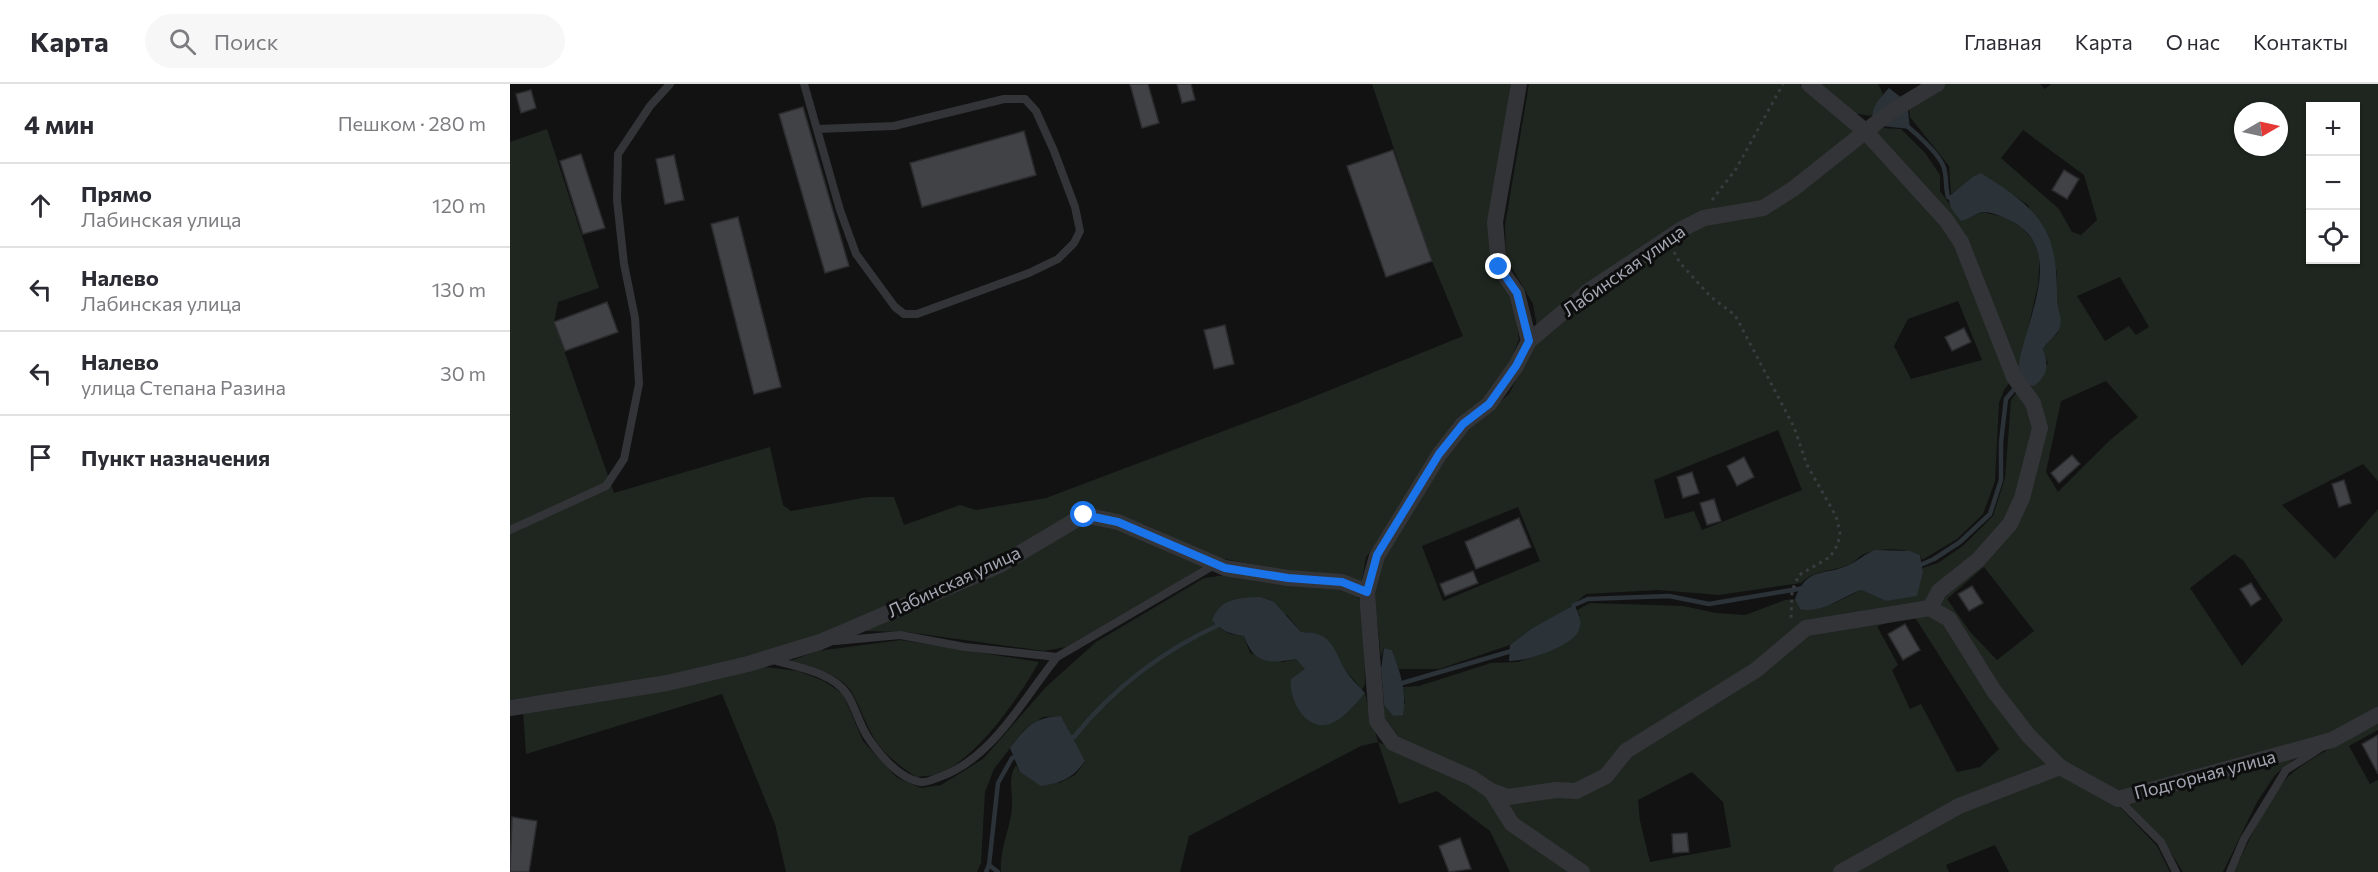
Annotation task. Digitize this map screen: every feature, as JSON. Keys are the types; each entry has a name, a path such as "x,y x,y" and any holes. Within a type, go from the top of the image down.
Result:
{"street":[{"path":"1519,84 1496,222 1499,267 1517,293 1529,341"},
{"path":"1367,592 1377,721 1393,743 1472,778 1491,791 1508,797 1556,790 1576,791 1606,776 1626,751 1756,670 1806,628 1930,608 1939,591 1978,560 2010,524 2022,498 2040,428 2033,403 2013,377 1961,242 1946,220 1865,131 1809,84"},
{"name":"Лабинская улица","path":"510,708 667,683 820,642 1000,565 1084,515 1118,522 1225,568 1288,578 1342,582 1367,592 1377,555 1439,454 1463,424 1489,404 1516,366 1529,341 1587,292 1667,239 1704,218 1763,208 1793,189 1865,131 1937,84"},
{"name":"Подгорная улица","path":"1930,608 1949,619 1994,691 2029,736 2060,767 2118,799 2332,740 2378,715"},
{"path":"1841,872 1959,806 2060,767"},
{"path":"1491,791 1512,824 1582,872"}],"lane":[{"path":"510,530 606,486 624,459 639,384 634,318 624,264 617,200 618,154 650,106 670,84"},
{"path":"804,84 840,210 856,254 895,307 904,314 917,314 1029,273 1058,259 1074,243 1080,231 1075,207 1054,151 1036,111 1026,99 1004,99 894,126 818,129"},
{"path":"767,658 824,675 846,692 868,738 883,756 909,779 922,783 949,774 977,755 1017,711 1057,657 1216,564"},
{"path":"820,642 900,635 965,647 1057,657"},
{"path":"2230,872 2244,839 2286,770 2332,740"},
{"path":"2118,799 2162,842 2176,872"}],"path":[{"path":"1704,218 1711,202 1736,169 1783,84"},
{"path":"1667,239 1680,263 1711,297 1735,315 1794,427 1807,465 1836,516 1840,532 1838,544 1830,557 1799,575 1792,591 1791,628 1798,633"}],"shaded area":[{"path":"1372,84 1516,84 1491,224 1513,296 1519,339 1508,368 1366,557 1361,586 1205,555 1146,525 1085,509 998,561 818,635 753,657 666,678 510,700 510,142 547,129 599,288 558,302 554,322 614,493 770,447 783,505 791,511 868,497 894,497 904,525 960,505 976,510 1046,498 1298,403 1463,336 1432,261"},
{"path":"1529,84 1799,84 1857,129 1762,204 1703,214 1537,327 1533,304 1506,258 1505,225"},
{"path":"1817,84 1878,84 1883,94 1871,116 1853,113"},
{"path":"1944,84 2040,84 2045,89 2051,84 2378,84 2378,481 2363,464 2282,505 2335,559 2378,509 2378,712 2332,737 2119,795 2067,769 2027,728 1934,605 1803,624 1752,668 1603,772 1574,785 1509,793 1402,741 1384,717 1384,705 1393,716 1405,703 1403,687 1419,686 1491,663 1518,662 1544,653 1580,616 1577,610 1590,603 1683,606 1716,613 1745,615 1785,600 1795,599 1800,609 1835,603 1861,590 1886,601 1923,572 1923,568 1938,563 1964,545 1993,516 2005,478 2011,400 2025,381 2048,364 2043,349 2048,340 2057,334 2061,323 2057,305 2057,272 2028,205 1981,173 1951,194 1949,166 1910,117 1909,109","holes":["2023,130 2084,175 2097,220 2081,235 2072,232 2059,209 2001,158","2120,277 2149,327 2136,335 2129,326 2105,341 2077,296","2106,381 2138,417 2109,441 2058,492 2046,472 2061,401","2234,554 2243,560 2283,620 2242,666 2190,588","1984,567 2034,631 1997,660 1971,633 1947,599"]},
{"path":"1889,88 1907,102 1910,129 1873,125 1874,109 1878,100"},
{"path":"1881,128 1901,129 1925,153 1940,175 1940,191 1961,220 1983,212 2003,217 2022,227 2036,244 2040,255 2038,285 2018,372 2004,390 1999,403 1995,481 1983,514 1957,539 1922,560 1920,555 1907,551 1878,550 1862,555 1849,565 1824,571 1801,583 1719,595 1658,590 1586,594 1560,615 1531,629 1510,645 1439,669 1399,669 1392,650 1384,648 1381,658 1374,589 1383,554 1464,432 1509,394 1530,352 1547,333 1589,297 1686,233 1714,223 1759,216","holes":["1958,301 1982,360 1911,379 1894,346 1908,319","1778,430 1802,490 1702,530 1694,511 1665,519 1654,480","1518,507 1540,561 1443,601 1422,546"]},
{"path":"1981,173 2031,210 2049,237 2054,254 2057,303 2061,324 2057,333 2043,349 2046,360 2045,374 2034,386 2028,385 2018,372 2038,291 2040,271 2038,252 2029,235 2013,222 1998,215 1982,212 1961,221 1951,208 1948,197"},
{"path":"1091,523 1127,531 1204,567 1066,647 1044,651 907,632 864,631 1073,529"},
{"path":"1875,550 1910,551 1920,555 1923,572 1917,596 1886,601 1861,590 1824,607 1800,609 1795,599 1800,588 1811,576 1842,568"},
{"path":"1226,575 1325,585 1355,593 1364,608 1365,684 1362,690 1325,639 1319,635 1301,632 1287,615 1216,626 1230,634 1244,636 1250,653 1283,662 1296,659 1346,711 1365,693 1378,742 1361,746 1189,836 1180,872 1001,872 1002,854 1012,810 1011,779 1016,765 1020,772 1059,783 1075,775 1085,762 1061,716 1043,717 1024,730 994,769 985,792 981,863 977,872 786,872 775,824 722,694 526,754 523,711 765,667 798,671 824,681 843,694 863,741 896,777 921,788 941,785 983,759 1046,687 1096,642 1204,578"},
{"path":"1260,597 1274,602 1301,632 1325,637 1351,678 1365,693 1338,720 1325,725 1316,724 1302,714 1291,688 1291,679 1305,669 1296,659 1264,660 1253,652 1244,636 1226,631 1212,620 1225,603"},
{"path":"1574,605 1579,615 1580,625 1573,638 1546,652 1525,659 1509,661 1510,645 1531,629"},
{"path":"1918,612 1938,618 2054,766 1950,806 1833,872 1587,872 1514,822 1498,799 1576,793 1631,750 1806,631","holes":["1914,616 1999,749 1980,767 1957,772 1921,704 1910,709 1892,670 1898,665 1877,626","1692,772 1723,802 1731,847 1650,862 1640,821 1638,800"]},
{"path":"901,640 1039,662 1010,708 972,751 944,772 916,777 891,758 878,744 855,697 846,685 823,671 790,661 817,651"},
{"path":"1384,648 1392,650 1400,674 1404,698 1403,715 1393,716 1384,705 1381,669"},
{"path":"1061,716 1085,761 1066,779 1041,786 1020,772 1010,748 1020,735 1037,721"},
{"path":"2378,724 2378,730 2349,746 2370,784 2378,780 2378,872 2234,872 2267,807 2290,775 2321,753"},
{"path":"1378,742 1482,789 1574,872 1510,872 1490,831 1437,791 1399,804"},
{"path":"2305,750 2275,775 2257,802 2223,872 2183,872 2163,840 2125,801"},
{"path":"2056,772 2115,802 2157,846 2170,872 2009,872 1995,845 1946,865 1949,872 1845,872 1957,810"}],"building":[{"path":"1130,84 1148,84 1159,123 1142,128"},
{"path":"1177,84 1191,84 1195,100 1182,103"},
{"path":"531,90 536,108 521,113 516,94"},
{"path":"803,107 849,266 825,273 779,114"},
{"path":"1024,131 1036,175 922,207 910,163"},
{"path":"1393,150 1432,261 1386,277 1347,166"},
{"path":"581,154 605,228 583,234 560,161"},
{"path":"674,155 684,200 665,204 656,159"},
{"path":"2064,170 2079,179 2067,199 2052,190"},
{"path":"738,217 781,387 754,394 711,224"},
{"path":"607,302 618,332 565,351 554,322"},
{"path":"1225,325 1234,364 1214,369 1204,330"},
{"path":"1964,328 1971,342 1952,351 1945,337"},
{"path":"2072,455 2080,464 2059,483 2051,473"},
{"path":"1744,457 1754,477 1737,486 1727,466"},
{"path":"1692,472 1699,493 1683,498 1677,477"},
{"path":"2344,480 2351,503 2339,507 2332,484"},
{"path":"1714,499 1721,521 1707,525 1700,503"},
{"path":"1519,518 1531,547 1476,569 1465,542"},
{"path":"1473,571 1478,583 1445,596 1440,584"},
{"path":"2251,583 2261,599 2251,606 2240,589"},
{"path":"1972,586 1983,603 1969,611 1958,594"},
{"path":"1905,624 1920,650 1903,660 1888,634"},
{"path":"2378,735 2378,774 2362,744"},
{"path":"512,817 537,821 529,872 510,872"},
{"path":"1687,833 1689,852 1673,853 1672,834"},
{"path":"1460,838 1471,869 1449,872 1439,846"}],"waterway":[{"path":"1907,126 1942,163 1948,197 1952,198"},
{"path":"1918,566 1934,559 1960,542 1990,514 2001,480 2001,442 2006,399 2016,387"},
{"path":"1573,610 1574,605 1588,599 1669,596 1709,604 1804,588"},
{"path":"1069,738 1074,737 1106,702 1141,672 1180,645 1221,624"},
{"path":"1399,684 1515,650"},
{"path":"986,872 989,865 998,783 1012,758 1016,756"},
{"path":"989,865 998,872"}],"route":[{"path":"1084,515 1118,522 1225,568 1288,578 1342,582 1367,592 1377,555 1411,504 1439,454 1463,424 1489,404 1516,366 1529,341 1517,293 1499,267"}]}
